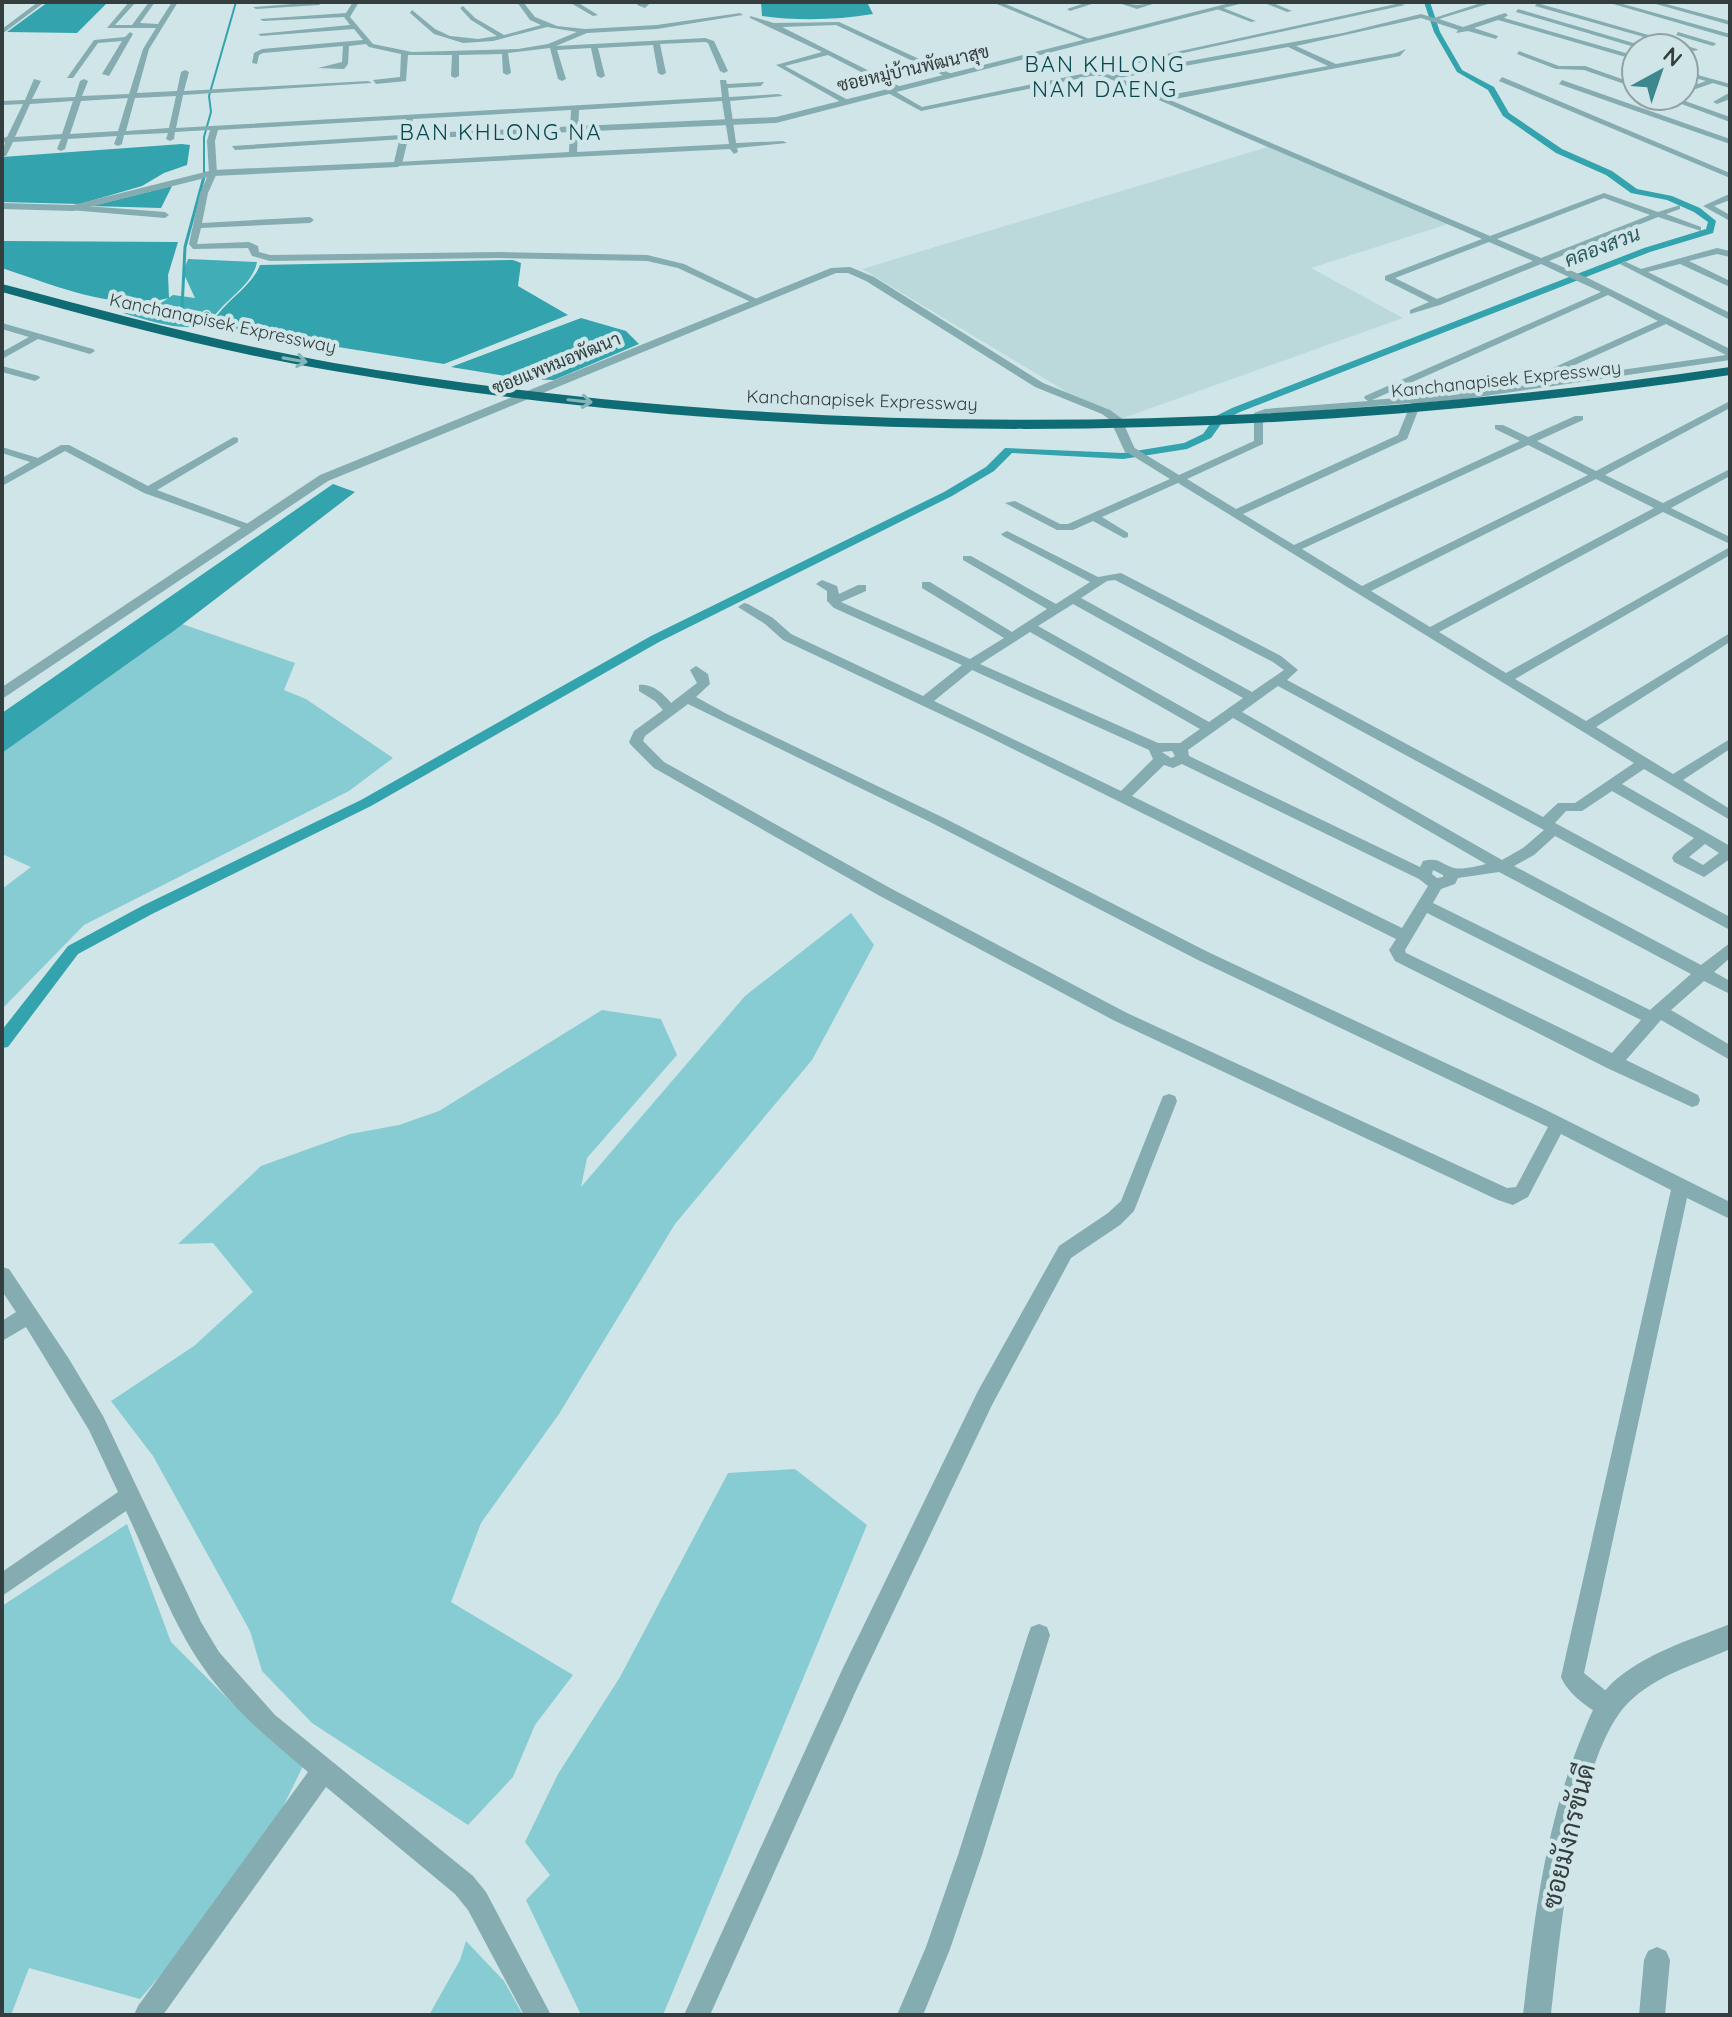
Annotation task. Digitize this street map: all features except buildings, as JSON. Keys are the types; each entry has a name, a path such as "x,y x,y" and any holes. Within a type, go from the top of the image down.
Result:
{"highway":[{"name":"Kanchanapisek Expressway","path":"2,288 233,349 415,382 681,413 789,419 1040,426 1266,421 1578,394 1730,371"},
{"name":"Kanchanapisek Expressway","path":"2,302 155,344 291,374 398,392 586,417 792,431 990,438 1275,432 1503,414 1730,382"}],"street":[{"path":"2,32 42,2"},
{"path":"133,2 109,27 160,25"},
{"path":"106,74 152,2"},
{"path":"118,145 146,49 174,2"},
{"path":"348,15 356,2"},
{"path":"522,2 528,15 567,29 584,31 646,29 740,15 784,23"},
{"path":"572,2 595,15"},
{"path":"995,2 1091,41"},
{"path":"1070,9 1095,2"},
{"path":"1119,2 1137,7 1156,2"},
{"name":"ซอยหมู่บ้านพัฒนาสุข","path":"404,137 776,120 844,100 890,92 1244,2"},
{"path":"1265,2 1289,11"},
{"path":"1126,64 1402,5 1397,2"},
{"path":"1439,20 1491,2"},
{"path":"1609,2 1730,37"},
{"path":"1652,2 1730,23"},
{"path":"1463,30 1539,3 1629,32"},
{"path":"256,7 265,4 318,4"},
{"path":"463,8 473,19 503,37"},
{"path":"1219,8 1253,21"},
{"path":"1460,11 1620,53"},
{"path":"1518,11 1620,41"},
{"path":"412,12 433,31 448,37 503,37 550,24"},
{"path":"263,19 348,15"},
{"path":"348,15 371,46 405,53 505,53 554,47 709,40 724,71"},
{"path":"1111,77 1288,45 1424,16 1463,30 1496,37"},
{"path":"752,17 901,89"},
{"path":"773,25 837,23 952,76"},
{"path":"1622,30 1640,23"},
{"path":"261,34 356,27"},
{"path":"1513,34 1532,28"},
{"path":"1664,30 1713,44"},
{"path":"554,47 584,31"},
{"path":"1545,44 1564,37"},
{"path":"1700,48 1730,37"},
{"path":"70,76 96,41 127,39"},
{"path":"656,41 662,73"},
{"path":"255,63 259,52 367,42"},
{"path":"345,64 346,44"},
{"path":"1288,45 1334,66"},
{"path":"1572,53 1593,45"},
{"path":"554,47 562,79"},
{"path":"594,47 601,76"},
{"path":"301,62 305,48"},
{"path":"1161,99 1398,55 1404,50"},
{"path":"2,103 209,92 247,85 296,87 372,83 403,79 405,53"},
{"path":"455,76 456,53"},
{"path":"505,53 507,73"},
{"path":"827,53 779,65 844,100"},
{"path":"1519,53 1558,68 1582,68 1620,80"},
{"path":"1611,58 1620,55"},
{"path":"1096,70 1111,67"},
{"path":"172,136 185,72"},
{"path":"890,92 921,109 1091,74 1111,77 1585,280 1730,355"},
{"path":"1700,77 1730,86"},
{"path":"296,87 298,78"},
{"path":"1602,81 1613,78"},
{"path":"1502,79 1730,176"},
{"path":"3,154 6,140 37,81"},
{"path":"61,149 84,81"},
{"path":"1700,86 1713,81"},
{"path":"1562,82 1730,142"},
{"path":"734,149 724,84 761,84"},
{"path":"1578,87 1590,84"},
{"path":"6,140 122,134 172,136 209,130 779,96"},
{"path":"1717,102 1730,96"},
{"path":"573,154 575,108"},
{"path":"1700,109 1730,120"},
{"path":"398,164 410,117"},
{"path":"209,130 213,173 204,193 193,244 196,247 249,245 255,248 255,254 270,258 499,255 656,259 681,266 756,301"},
{"path":"631,136 632,151"},
{"path":"235,148 404,137"},
{"path":"1703,141 1716,137"},
{"path":"73,208 213,173 632,151 734,149 783,143"},
{"path":"1437,303 1388,278 1604,195 1698,229"},
{"path":"1730,197 1707,206 1730,218"},
{"path":"2,206 165,215"},
{"path":"1413,312 1677,207"},
{"path":"198,226 310,220"},
{"path":"1639,272 1717,251 1730,254"},
{"path":"1681,261 1730,284"},
{"path":"1624,264 1730,317"},
{"name":"ซอยแพหมอพัฒนา","path":"2,694 324,478 826,272 850,270 923,311 1039,385 1106,412 1115,418 1135,452"},
{"path":"1359,403 1608,292"},
{"path":"1513,389 1665,321"},
{"path":"2,326 90,351"},
{"path":"2,356 37,336"},
{"path":"1011,503 1063,529 1255,445 1259,442 1261,413 1513,389 1730,355"},
{"path":"2,369 35,378"},
{"path":"1412,378 1439,398"},
{"path":"1236,513 1403,437 1417,400"},
{"path":"1363,590 1596,475 1730,404"},
{"path":"1296,548 1579,418"},
{"path":"1499,427 1730,541"},
{"path":"148,491 234,440"},
{"path":"2,483 65,447 148,491 247,527"},
{"path":"2,450 40,462"},
{"path":"1135,452 1730,815"},
{"path":"1431,631 1730,472"},
{"path":"1094,517 1124,535"},
{"path":"1007,534 1099,582"},
{"path":"1507,678 1730,550"},
{"path":"967,558 1057,610"},
{"path":"833,601 838,605 970,665 1159,754 1173,763 1210,729 1292,670 1126,579 1111,576 970,665 925,701"},
{"path":"822,584 835,591 833,601"},
{"path":"926,585 1013,638"},
{"path":"833,601 862,588"},
{"path":"1073,599 1253,698"},
{"path":"744,607 769,621 787,637 925,701 1406,937"},
{"path":"1030,627 1210,729"},
{"path":"1587,727 1730,637"},
{"path":"696,670 703,677 704,684 639,734 636,742 659,765 1067,989 1372,1135 1513,1197 1522,1192 1558,1124"},
{"path":"1279,681 1730,924"},
{"path":"644,688 660,698 669,709"},
{"path":"687,698 1318,1012 1558,1124 1730,1211"},
{"path":"1234,713 1501,866 1730,988"},
{"path":"1674,780 1730,743"},
{"path":"1123,797 1159,754"},
{"path":"1181,754 1430,879 1447,883 1451,873 1501,866 1526,856 1555,828 1580,817 1577,808 1645,762"},
{"path":"1592,797 1612,785 1703,838"},
{"path":"1430,879 1424,905 1397,950 1406,962 1692,1100"},
{"path":"1424,905 1656,1014 1730,1053"},
{"path":"1613,1063 1656,1014 1730,949"},
{"path":"697,2015 850,1678 985,1398 1065,1252 1128,1206 1169,1101"},
{"path":"1608,1707 1572,1677 1681,1186"},
{"path":"2,1275 96,1423 193,1630 211,1660 267,1723 464,1885 477,1901 538,2015"},
{"path":"2,1332 28,1314"},
{"path":"2,1585 131,1495"},
{"path":"910,2015 938,1949 970,1855 1039,1635"},
{"name":"ซอยมังกรขันดี","path":"1537,2015 1550,1907 1569,1808 1608,1707 1623,1690 1660,1666 1730,1636"},
{"path":"147,2015 323,1771"},
{"path":"1652,2015 1657,1960"}],"shaded area":[{"path":"48,2 108,2 77,33 7,32"},
{"path":"761,2 867,2 873,14 845,18 776,18 762,16"},
{"path":"190,145 187,165 164,173 142,186 80,204 2,202 2,157"},
{"path":"1271,146 1451,223 1311,268 1403,318 1115,421 862,269"},
{"path":"172,186 161,208 92,206"},
{"path":"2,241 178,242 168,275 169,298 127,302 84,295 42,282 2,268"},
{"path":"188,259 257,262 243,287 220,309 209,325 177,326 123,313 139,305 158,305 173,295 195,298 183,272"},
{"path":"513,260 521,263 518,286 568,315 444,364 238,331 213,322 251,281 260,265"},
{"path":"581,318 626,331 639,344 554,380 523,379 451,367"},
{"path":"333,484 355,492 175,630 2,753 2,713"},
{"path":"182,624 295,663 284,690 306,699 393,758 349,791 84,925 2,1009 2,889 31,867 2,854 2,753"},
{"path":"851,913 874,945 812,1060 675,1224 559,1414 481,1523 451,1602 573,1675 535,1725 513,1777 468,1825 312,1723 262,1671 250,1631 153,1456 111,1401 194,1346 253,1292 213,1243 178,1244 261,1166 350,1134 399,1125 439,1111 602,1010 661,1019 677,1055 587,1158 581,1187 745,996"},
{"path":"795,1469 867,1525 663,2015 581,2015 526,1900 550,1875 525,1842 558,1774 620,1677 728,1473"},
{"path":"127,1524 171,1642 244,1715 307,1758 253,1868 140,1999 29,1968 11,2015 2,2015 2,1606"},
{"path":"466,1941 504,1981 523,2015 429,2015 460,1960"}],"waterway":[{"path":"204,175 204,137 211,112 209,96 236,2"},
{"name":"คลองสวน","path":"2,1042 73,950 147,910 366,803 655,639 948,494 990,469 1009,450 1123,456 1187,446 1207,436 1220,418 1236,410 1647,250 1710,231 1712,221 1697,210 1669,198 1634,191 1609,173 1559,151 1506,114 1491,89 1459,71 1437,32 1427,2"},
{"path":"173,318 182,309 185,247 205,173"}],"district":[{"name":"BAN KHLONG NAM DAENG","path":"1105,76"},
{"name":"BAN KHLONG NA","path":"501,132"}]}
